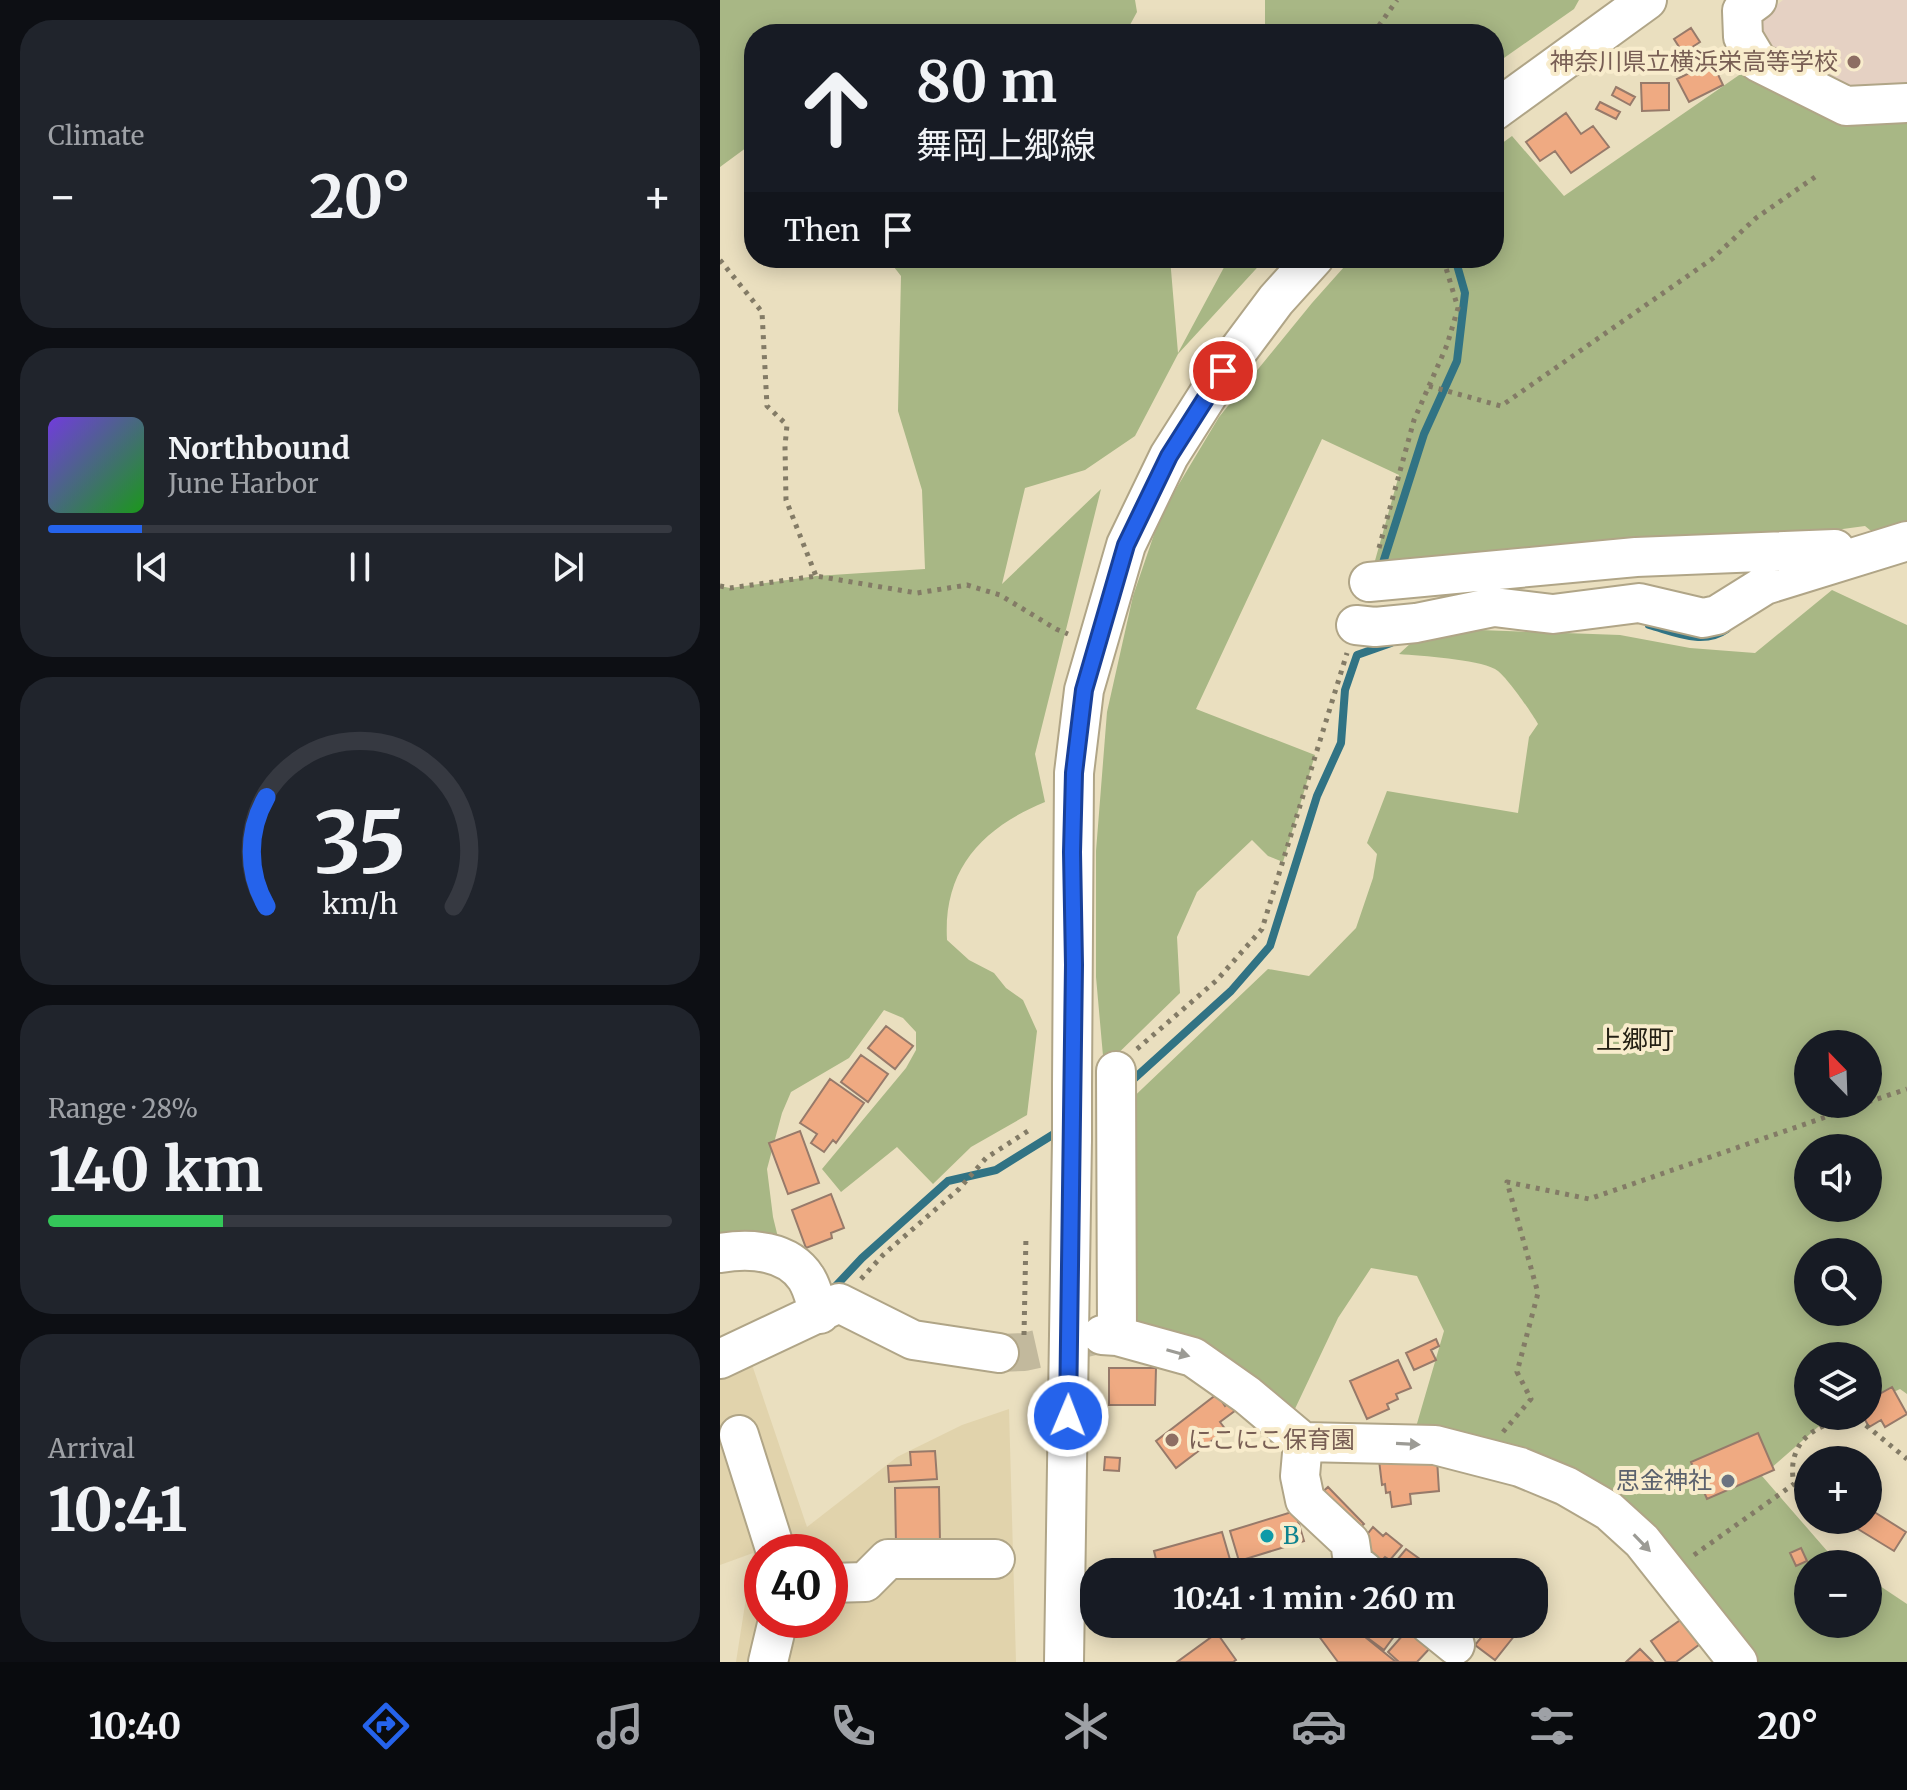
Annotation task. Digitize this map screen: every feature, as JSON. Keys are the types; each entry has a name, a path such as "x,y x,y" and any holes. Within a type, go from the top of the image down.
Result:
{"street":[{"path":"1504,104 1647,0"},
{"path":"1757,0 1742,11 1743,37 1758,62 1846,106 1907,103"},
{"path":"1064,1662 1074,965 1072,852 1074,773 1084,690 1126,545 1169,456 1232,359 1276,300 1305,268"},
{"path":"1363,625 1416,623 1494,607 1553,614 1639,603 1703,618 1717,615 1765,585 1907,541"},
{"path":"1379,581 1636,557 1843,549 1865,553"},
{"path":"1116,1083 1110,1335 1193,1357 1247,1395 1303,1442 1435,1445 1520,1467 1589,1498 1609,1511 1642,1541 1669,1573 1731,1660"},
{"path":"720,1253 740,1250 773,1254 793,1263 820,1300 913,1340 1012,1345"},
{"path":"720,1359 820,1300"},
{"path":"739,1435 770,1534"},
{"path":"1303,1442 1300,1476 1305,1500 1350,1542 1352,1558"},
{"path":"848,1582 865,1582 888,1559 995,1559"},
{"path":"768,1662 774,1638"}],"path":[{"path":"1380,24 1397,0"},
{"path":"1430,387 1501,406 1712,259 1756,218 1815,177"},
{"path":"720,260 762,312 767,406 787,425 786,500 816,576"},
{"path":"1379,581 1414,420 1447,345 1458,308 1446,268"},
{"path":"720,586 730,588 816,576 917,593 967,585 1000,595 1056,629 1097,645"},
{"path":"1116,1083 1150,1036 1217,980 1262,929 1363,625"},
{"path":"1882,1098 1907,1089"},
{"path":"1481,1459 1531,1399 1517,1372 1538,1293 1507,1182 1589,1199 1823,1118"},
{"path":"820,1300 883,1255 959,1189 986,1158 1031,1129"},
{"path":"1012,1345 1026,1235"},
{"path":"1669,1573 1794,1484 1791,1471 1800,1445 1809,1433 1833,1420 1857,1418 1907,1459"}],"shaded area":[{"name":"神奈川県立横浜栄高等学校","path":"1783,0 1907,0 1907,84 1851,86 1758,39 1763,16"},
{"path":"746,1347 807,1527 897,1457 962,1425 1009,1409 1016,1662 736,1662 744,1611 744,1638 848,1638 848,1534 744,1534 744,1556 720,1565 720,1359"}],"green space":[{"path":"720,0 1135,0 1137,12 1130,24 744,24 744,149 720,167"},
{"path":"1265,0 1579,0 1574,9 1504,58 1504,24 1265,24"},
{"path":"1758,62 1907,103 1907,560 1865,526 1636,557 1369,582 1399,475 1322,439 1196,709 1315,755 1283,862 1268,856 1252,840 1197,892 1177,937 1180,993 1104,1067 1096,977 1096,851 1107,712 1133,596 1161,514 1219,417 1343,268 1504,268 1504,142 1512,136 1564,196"},
{"path":"895,268 1171,268 1178,353 1224,268 1257,268 1178,354 1135,436 1085,470 1025,488 1002,584 1101,489 1035,754 1045,802 1003,825 985,838 971,854 952,892 947,915 947,940 969,960 994,973 1006,988 1023,1000 1037,1031 1027,1115 971,1147 933,1184 897,1147 841,1192 822,1169 906,1068 916,1050 916,1032 903,1018 884,1010 849,1058 791,1092 782,1113 767,1169 773,1217 785,1266 720,1269 720,586 730,588 816,576 925,569 922,490 898,411 901,276"},
{"path":"1832,590 1907,625 1907,1394 1900,1389 1882,1397 1882,1342 1794,1342 1794,1430 1815,1430 1762,1476 1794,1513 1794,1534 1812,1534 1826,1550 1794,1550 1794,1638 1882,1638 1882,1587 1907,1604 1907,1662 1742,1662 1649,1526 1416,1427 1444,1331 1417,1276 1371,1268 1338,1318 1293,1413 1277,1407 1214,1349 1136,1328 1123,1107 1268,969 1309,976 1356,928 1373,878 1377,854 1367,843 1387,791 1518,813 1529,737 1538,724 1518,694 1495,669 1448,658 1399,654 1412,642 1480,630 1620,635 1690,648 1755,653"}],"building":[{"path":"1691,28 1700,42 1683,53 1674,39"},
{"path":"1712,62 1723,85 1689,102 1677,79"},
{"path":"1641,83 1669,83 1669,110 1642,111"},
{"path":"1616,87 1635,97 1630,105 1612,95"},
{"path":"1600,102 1620,112 1616,119 1596,109"},
{"path":"1566,113 1581,134 1593,126 1609,147 1571,173 1555,151 1540,161 1526,142"},
{"path":"886,1026 913,1046 895,1069 868,1048"},
{"path":"861,1055 888,1074 868,1102 841,1082"},
{"path":"830,1079 864,1103 836,1143 833,1140 824,1152 811,1143 817,1134 800,1123"},
{"path":"800,1131 819,1183 788,1194 769,1143"},
{"path":"831,1194 844,1228 831,1233 832,1238 806,1248 792,1210"},
{"path":"1436,1339 1439,1346 1431,1350 1436,1360 1414,1370 1406,1353"},
{"path":"1398,1360 1411,1388 1396,1394 1398,1399 1387,1404 1389,1409 1367,1419 1350,1381"},
{"path":"1109,1368 1156,1368 1155,1405 1109,1405"},
{"path":"1892,1387 1907,1414 1885,1427 1882,1422 1882,1393"},
{"path":"1217,1394 1225,1406 1230,1402 1236,1410 1220,1422 1226,1430 1176,1468 1156,1441"},
{"path":"1758,1433 1774,1470 1707,1499 1691,1462"},
{"path":"935,1451 937,1479 889,1482 888,1466 911,1465 910,1452"},
{"path":"1105,1457 1120,1458 1119,1471 1104,1470"},
{"path":"1437,1459 1439,1491 1410,1494 1411,1504 1392,1507 1390,1492 1386,1493 1385,1484 1382,1485 1379,1460"},
{"path":"939,1487 940,1543 896,1544 895,1488"},
{"path":"1328,1487 1364,1524 1355,1532 1318,1496"},
{"name":"B","path":"1295,1511 1304,1541 1249,1558 1238,1558 1230,1531"},
{"path":"1882,1517 1906,1532 1894,1551 1866,1534 1882,1534"},
{"path":"1373,1527 1402,1546 1392,1558 1369,1558 1362,1541"},
{"path":"1222,1532 1230,1558 1156,1558 1154,1551"},
{"path":"1406,1549 1418,1558 1399,1558"},
{"path":"1686,1616 1704,1641 1676,1662 1666,1662 1651,1641"},
{"path":"1210,1638 1221,1638 1236,1660 1233,1662 1177,1662"},
{"path":"1320,1638 1366,1638 1396,1662 1338,1662"},
{"path":"1368,1638 1393,1638 1384,1650"},
{"path":"1400,1638 1422,1638 1431,1647 1417,1662 1399,1662 1388,1652"},
{"path":"1481,1638 1513,1638 1495,1660 1475,1645"},
{"path":"1640,1649 1653,1662 1626,1662"}],"waterway":[{"path":"1381,569 1424,434 1457,361 1465,293 1458,268"},
{"path":"1649,625 1699,637 1708,637 1727,629"},
{"path":"1126,1086 1231,991 1270,946 1317,796 1341,743 1345,690 1357,655 1391,643"},
{"path":"832,1290 862,1258 948,1181 996,1170 1062,1129"}],"tunnel":[{"path":"999,1353 1024,1352 1099,1335"}],"place":[{"name":"神奈川県立横浜栄高等学校","path":"1854,62"},
{"name":"にこにこ保育園","path":"1172,1440"},
{"name":"思金神社","path":"1728,1481"},
{"name":"B","path":"1267,1536"}],"district":[{"name":"上郷町","path":"1635,1040"}],"route":[{"path":"1068,1416 1074,965 1072,852 1074,773 1084,690 1126,545 1169,456 1223,371"}]}
